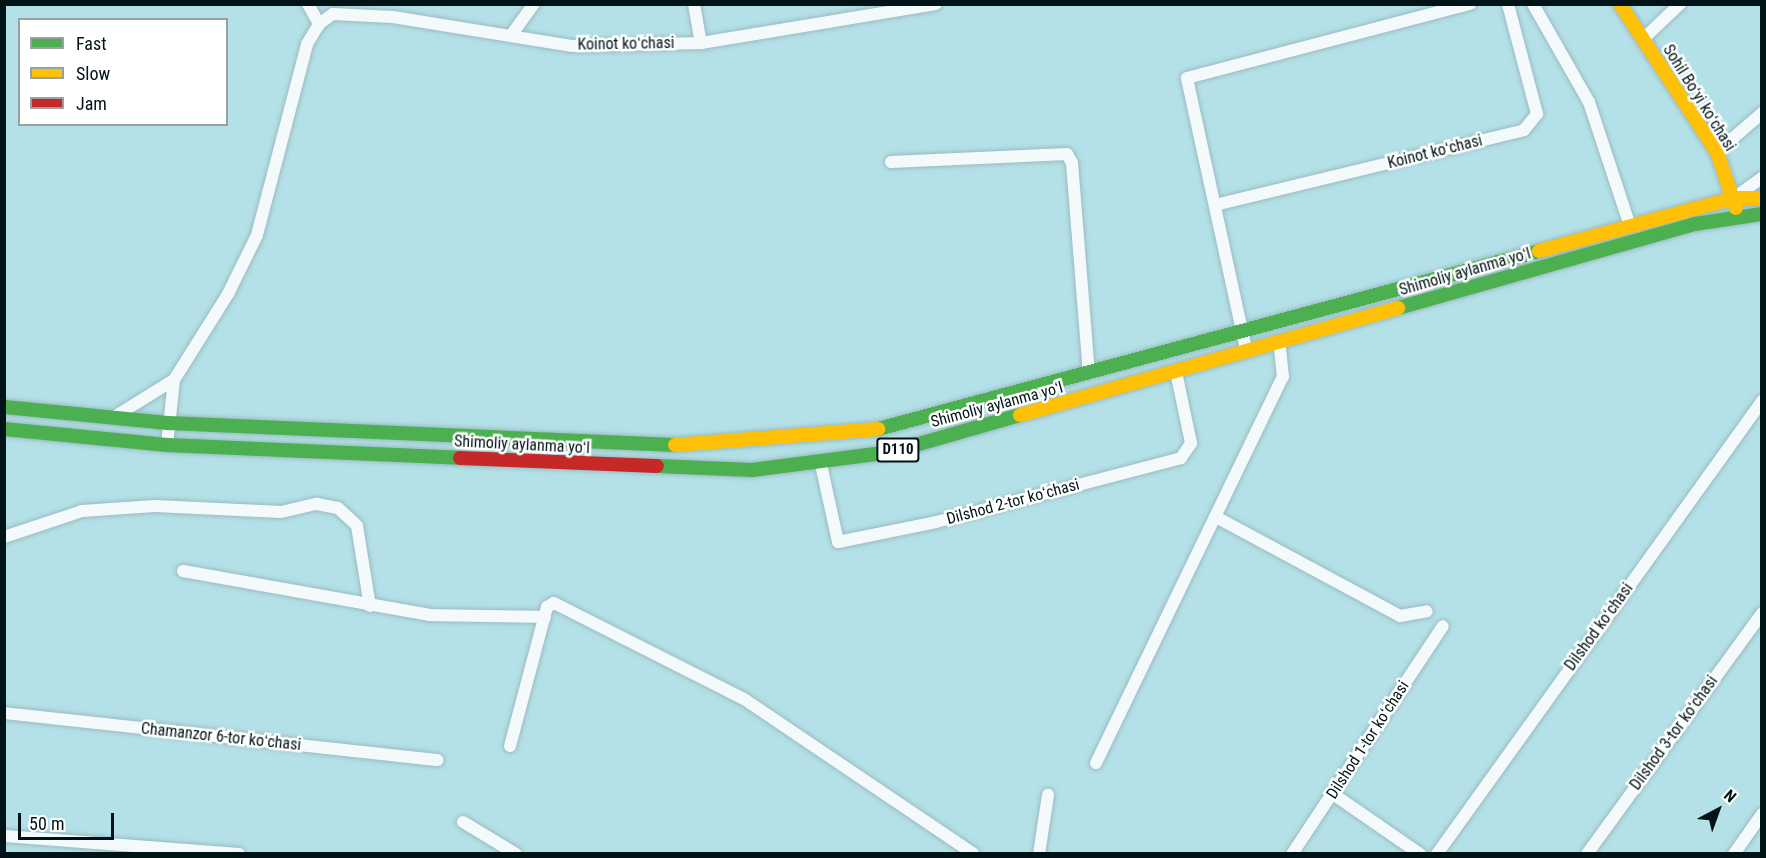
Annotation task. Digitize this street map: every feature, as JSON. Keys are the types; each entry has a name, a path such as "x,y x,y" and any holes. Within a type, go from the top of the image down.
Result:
{"main road":[{"name":"Sohil Boʻyi koʻchasi","path":"1620,4 1717,152 1734,198 1737,214"},
{"name":"Shimoliy aylanma yoʻl","path":"4,407 168,423 710,446 863,433 1734,198 1761,198"},
{"name":"Shimoliy aylanma yoʻl","path":"4,429 167,445 752,470 891,452 1176,372 1246,350 1737,214 1761,214"},
{"path":"600,442 603,465"}],"street":[{"path":"167,445 174,380 228,294 257,235 307,45 319,24 308,4"},
{"path":"512,34 534,4"},
{"path":"694,4 702,43"},
{"name":"Koinot koʻchasi","path":"319,24 333,14 354,12 512,34 573,46 702,43 936,4"},
{"path":"1246,350 1187,86 1193,73 1470,4"},
{"name":"Koinot koʻchasi","path":"1215,205 1524,130 1537,114 1508,4"},
{"path":"1533,4 1589,102 1630,226"},
{"path":"1643,39 1680,4"},
{"path":"1717,152 1761,113"},
{"path":"891,162 1067,154 1072,164 1089,373"},
{"path":"1734,198 1761,178"},
{"path":"1096,763 1283,377 1279,341"},
{"name":"Dilshod 2-tor koʻchasi","path":"820,460 838,542 947,519 1181,458 1191,443 1176,372"},
{"path":"112,418 174,380"},
{"name":"Dilshod koʻchasi","path":"1437,854 1761,401"},
{"path":"4,537 82,511 155,506 280,512 317,504 338,508 357,526 370,606"},
{"path":"1216,517 1400,616 1427,611"},
{"path":"183,572 430,615 545,617"},
{"path":"510,746 545,617 550,604 559,604 735,694 974,854"},
{"name":"Dilshod 3-tor koʻchasi","path":"1587,854 1761,613"},
{"name":"Dilshod 1-tor koʻchasi","path":"1292,854 1443,626"},
{"name":"Chamanzor 6-tor koʻchasi","path":"4,713 436,760"},
{"path":"1333,794 1420,854"},
{"path":"1039,854 1048,795"},
{"path":"1734,854 1761,814"},
{"path":"463,822 516,854"},
{"path":"4,836 239,854"}],"traffic: fast":[{"path":"1398,308 1695,224 1762,214"},
{"path":"878,429 1539,251"},
{"path":"4,407 168,423 675,445"},
{"path":"657,466 752,470 891,452 1020,415"},
{"path":"4,429 167,445 460,458"}],"traffic: slow":[{"path":"1620,4 1717,152 1736,208"},
{"path":"1539,251 1734,198 1762,198"},
{"path":"1020,415 1398,308"},
{"path":"675,445 878,429"}],"traffic: jam":[{"path":"460,458 657,466"}]}
